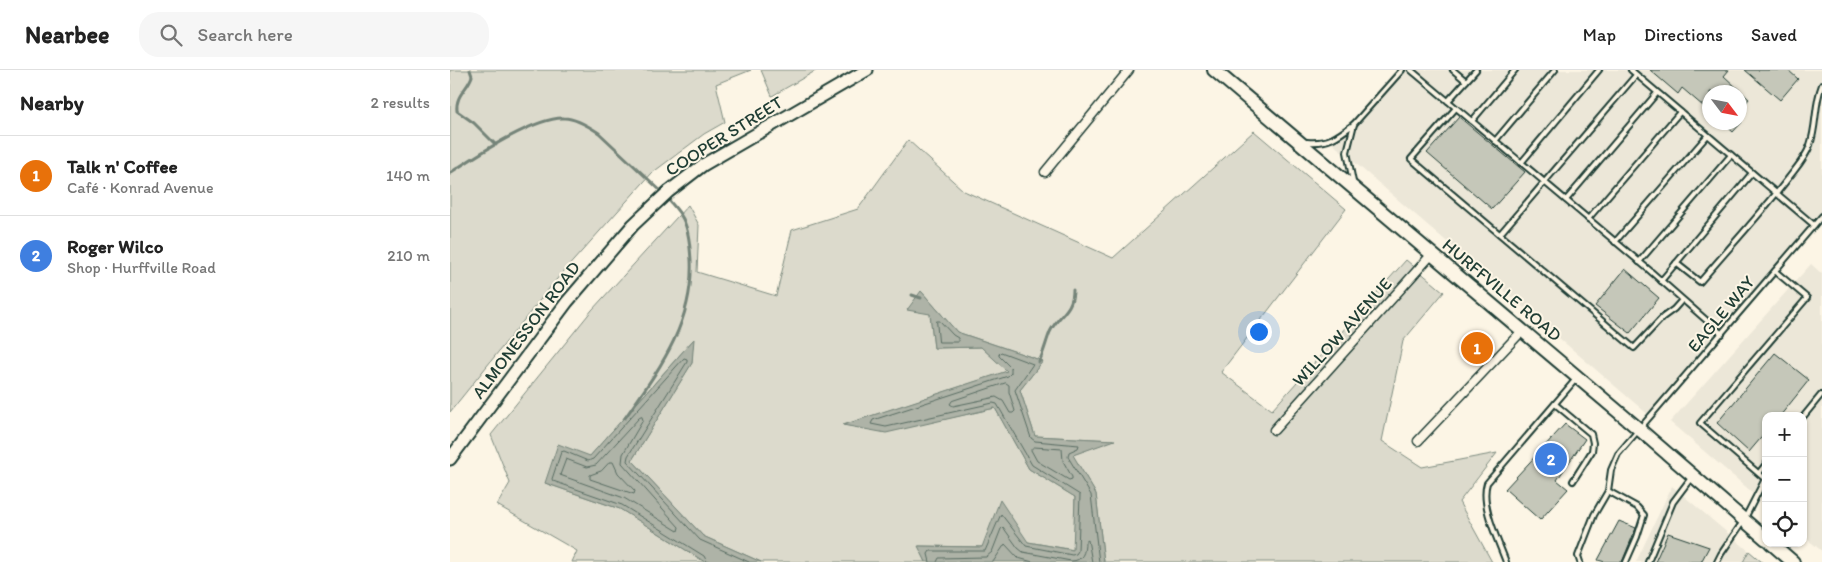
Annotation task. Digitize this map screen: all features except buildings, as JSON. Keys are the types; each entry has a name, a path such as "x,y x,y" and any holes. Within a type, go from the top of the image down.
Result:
{"main road":[{"name":"COOPER STREET","path":"633,225 668,192 703,165 867,70"},
{"name":"HURFFVILLE ROAD","path":"1214,70 1762,536"},
{"name":"ALMONESSON ROAD","path":"450,460 567,302 633,225"},
{"path":"1776,547 1793,562"}],"street":[{"path":"1045,172 1129,70"},
{"name":"WILLOW AVENUE","path":"1274,430 1432,254"},
{"path":"1418,440 1522,331"}],"lane":[{"path":"1300,142 1325,143 1354,124 1402,70"},
{"path":"1411,70 1722,334"},
{"path":"1453,70 1466,82"},
{"path":"1448,101 1476,70"},
{"path":"1472,122 1516,70"},
{"path":"1495,141 1555,70"},
{"path":"1521,163 1599,70"},
{"path":"1631,70 1814,226"},
{"path":"1500,234 1636,75"},
{"path":"1676,263 1700,282 1776,193 1804,158 1810,146 1817,98 1822,85"},
{"path":"1566,200 1658,93"},
{"path":"1456,108 1412,159 1634,348 1682,300"},
{"path":"1588,219 1680,112"},
{"path":"1353,187 1347,152 1354,124"},
{"path":"1615,242 1707,136"},
{"path":"1639,262 1731,155"},
{"path":"1661,281 1752,173"},
{"name":"EAGLE WAY","path":"1580,562 1578,556 1594,516 1608,491 1611,470 1618,454 1822,216"},
{"path":"1717,562 1720,554 1744,520 1765,479 1700,423 1807,298 1775,271"},
{"path":"1506,562 1491,522 1484,493 1488,483 1508,458 1577,377"},
{"path":"1807,412 1821,395"},
{"path":"1555,404 1591,434 1594,442 1592,451 1573,480"},
{"path":"1759,473 1762,469"},
{"path":"1648,562 1672,502 1693,476"},
{"path":"1608,491 1637,508 1644,515 1626,562"}],"shaded area":[{"path":"450,70 751,70 716,84 725,122 704,134 652,173 556,280 450,412"},
{"path":"761,70 817,70 772,96"},
{"path":"1397,70 1822,70 1822,216 1651,417 1332,143"},
{"path":"1254,131 1346,209 1221,372 1272,410 1406,260 1444,292 1403,341 1382,441 1422,467 1497,453 1459,502 1492,562 1104,562 1096,494 1072,455 1113,440 1035,436 1020,390 1043,361 957,332 921,291 930,314 934,348 981,347 1008,371 844,425 886,432 995,408 1029,469 1075,497 1074,550 1028,542 982,547 919,546 926,562 761,562 703,536 632,460 692,363 693,340 590,456 545,483 620,509 705,562 572,562 577,551 497,505 510,483 491,435 592,310 688,205 699,225 697,272 776,296 792,230 858,209 908,140 964,191 1113,258"},
{"path":"1811,264 1822,274 1822,551 1807,539 1807,412 1762,412 1762,501 1670,422"},
{"path":"1672,486 1749,551 1743,562 1636,562"},
{"path":"1749,551 1762,562 1743,562"}],"water":[{"path":"921,291 957,332 1043,361 1020,390 1035,436 1115,440 1073,455 1096,494 1104,562 926,562 918,546 982,547 1000,500 1028,542 1073,550 1075,497 1029,469 995,408 886,433 843,425 1007,371 981,347 934,348 930,314 907,310"},
{"path":"694,339 692,363 632,460 703,536 761,562 705,562 620,509 545,483 558,444 590,456"}],"waterway":[{"path":"470,70 472,76 460,96 457,111 474,123 496,145"},
{"path":"450,173 522,130 552,119 568,118 582,123 599,133 663,193"},
{"path":"625,418 662,363 672,344 687,304 690,283 690,244 685,224 667,198"},
{"path":"1039,362 1053,326 1071,303 1073,290"},
{"path":"912,295 921,298"}],"place":[{"name":"Talk n' Coffee","path":"1477,348"},
{"name":"Roger Wilco","path":"1551,459"}]}
